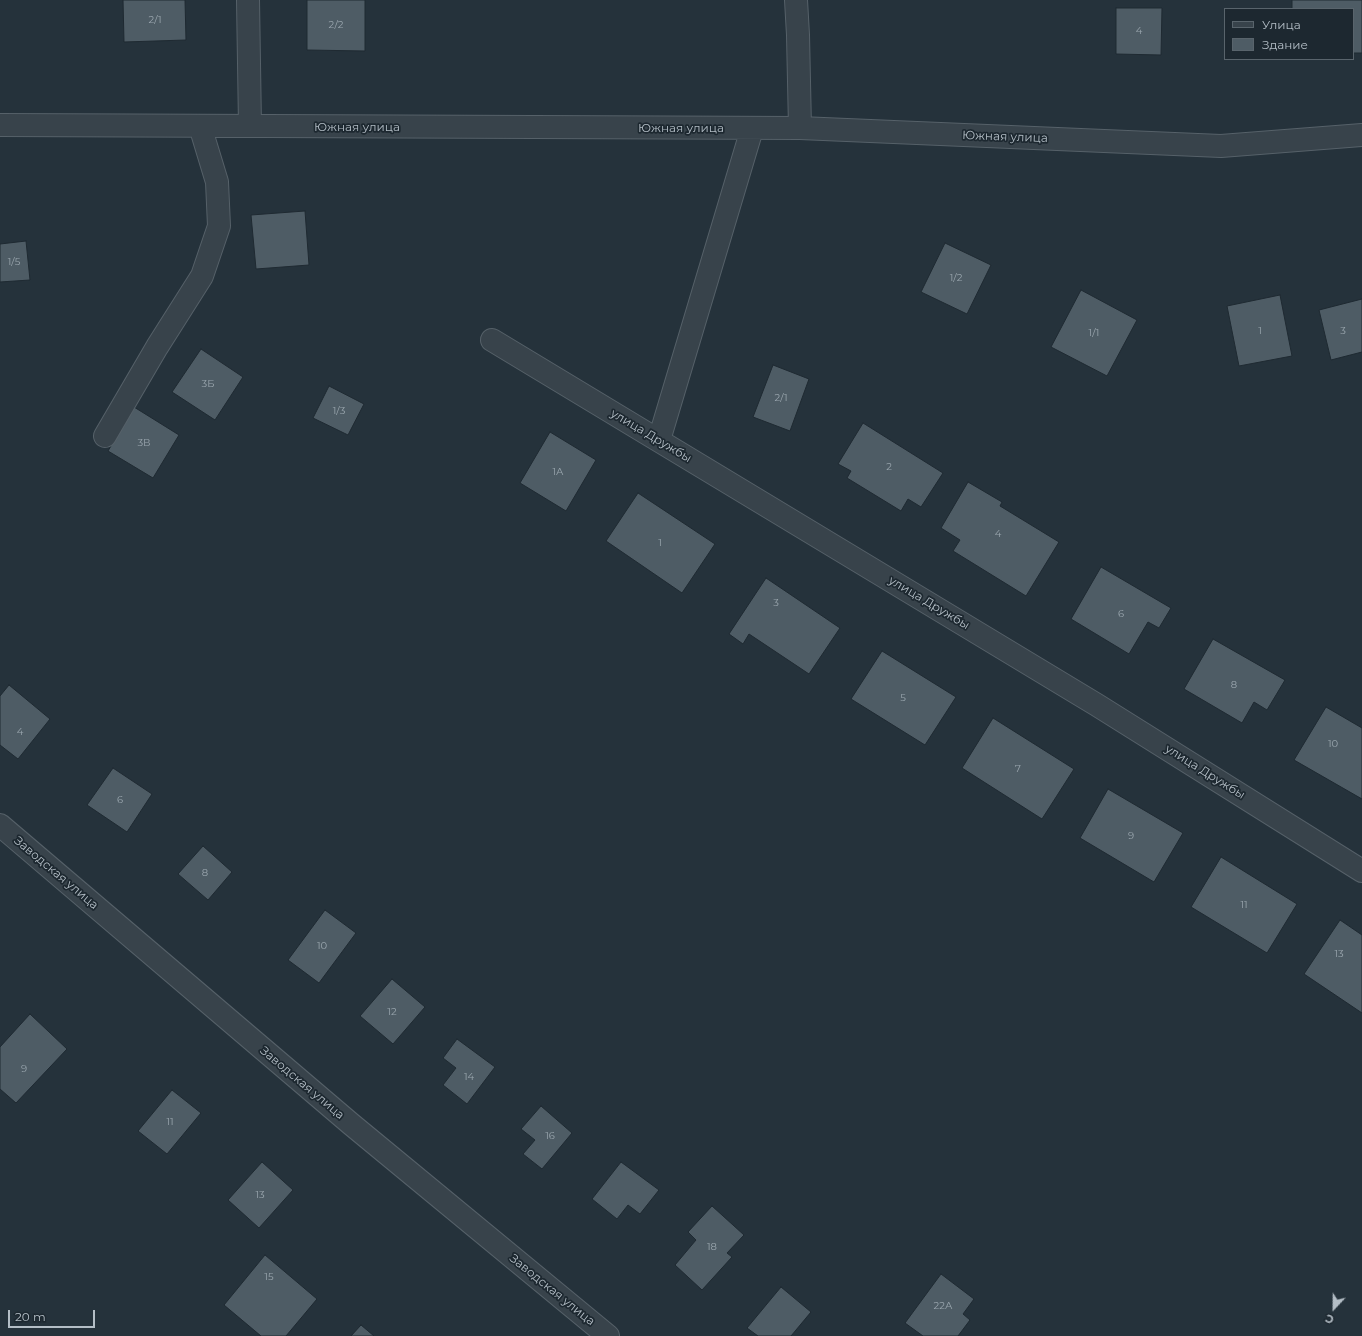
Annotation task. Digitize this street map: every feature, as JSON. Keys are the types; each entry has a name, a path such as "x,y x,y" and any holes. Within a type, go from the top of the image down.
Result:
{"street":[{"path":"248,0 250,126"},
{"path":"796,0 800,128"},
{"name":"Южная улица","path":"0,126 800,128 1221,146 1362,135"},
{"path":"105,436 157,347 202,276 219,226 217,182 200,126"},
{"path":"659,440 752,128"},
{"name":"улица Дружбы","path":"492,340 1097,705 1362,871"},
{"name":"Заводская улица","path":"0,826 351,1124 608,1336"}],"building":[{"path":"123,0 185,0 186,40 124,42"},
{"path":"307,0 365,0 365,51 307,50"},
{"path":"1292,0 1362,0 1362,53 1354,53 1354,8 1292,8"},
{"path":"1116,8 1162,8 1161,55 1116,54"},
{"path":"305,211 309,265 256,269 251,215"},
{"path":"26,241 30,280 0,282 0,244"},
{"path":"945,243 991,265 967,314 921,292"},
{"path":"1081,290 1137,320 1107,376 1051,347"},
{"path":"1280,295 1292,356 1239,366 1227,306"},
{"path":"1362,299 1362,352 1331,360 1319,310"},
{"path":"201,349 243,377 215,420 172,392"},
{"path":"773,365 809,379 790,431 753,417"},
{"path":"329,386 364,404 348,435 313,418"},
{"path":"134,407 179,435 153,478 108,451"},
{"path":"863,423 943,473 921,507 908,499 901,511 847,478 851,471 838,464"},
{"path":"550,432 596,460 566,511 520,483"},
{"path":"968,482 1002,502 1000,506 1059,542 1026,596 953,551 960,540 941,528"},
{"path":"638,493 715,544 682,593 606,541"},
{"path":"1101,567 1171,608 1159,628 1148,622 1129,654 1071,619"},
{"path":"766,578 840,628 809,674 749,634 743,644 729,634"},
{"path":"1213,639 1285,680 1267,710 1254,702 1242,723 1184,689"},
{"path":"882,651 956,697 925,745 851,699"},
{"path":"9,685 50,719 18,759 0,745 0,696"},
{"path":"1326,707 1362,728 1362,799 1294,760"},
{"path":"993,718 1074,769 1042,819 962,768"},
{"path":"113,768 152,794 127,832 87,805"},
{"path":"1108,789 1183,833 1154,882 1080,838"},
{"path":"203,846 232,872 208,900 178,874"},
{"path":"1221,857 1297,904 1267,953 1191,907"},
{"path":"325,910 356,933 319,983 288,960"},
{"path":"1340,920 1362,935 1362,1013 1304,974"},
{"path":"392,979 425,1007 393,1044 360,1016"},
{"path":"30,1014 67,1049 16,1103 0,1089 0,1047"},
{"path":"457,1039 495,1067 467,1104 443,1085 456,1068 443,1058"},
{"path":"172,1090 201,1113 167,1154 138,1131"},
{"path":"541,1106 572,1133 542,1169 523,1154 535,1140 521,1129"},
{"path":"262,1162 293,1190 259,1228 228,1200"},
{"path":"621,1162 659,1190 640,1214 628,1205 617,1219 592,1199"},
{"path":"712,1206 744,1235 727,1253 732,1257 702,1290 675,1265 696,1240 688,1232"},
{"path":"265,1255 317,1299 286,1336 261,1336 224,1305"},
{"path":"941,1274 974,1299 963,1314 970,1320 958,1336 923,1336 905,1323"},
{"path":"781,1287 811,1312 791,1336 758,1336 747,1328"},
{"path":"361,1325 374,1336 351,1336"}]}
